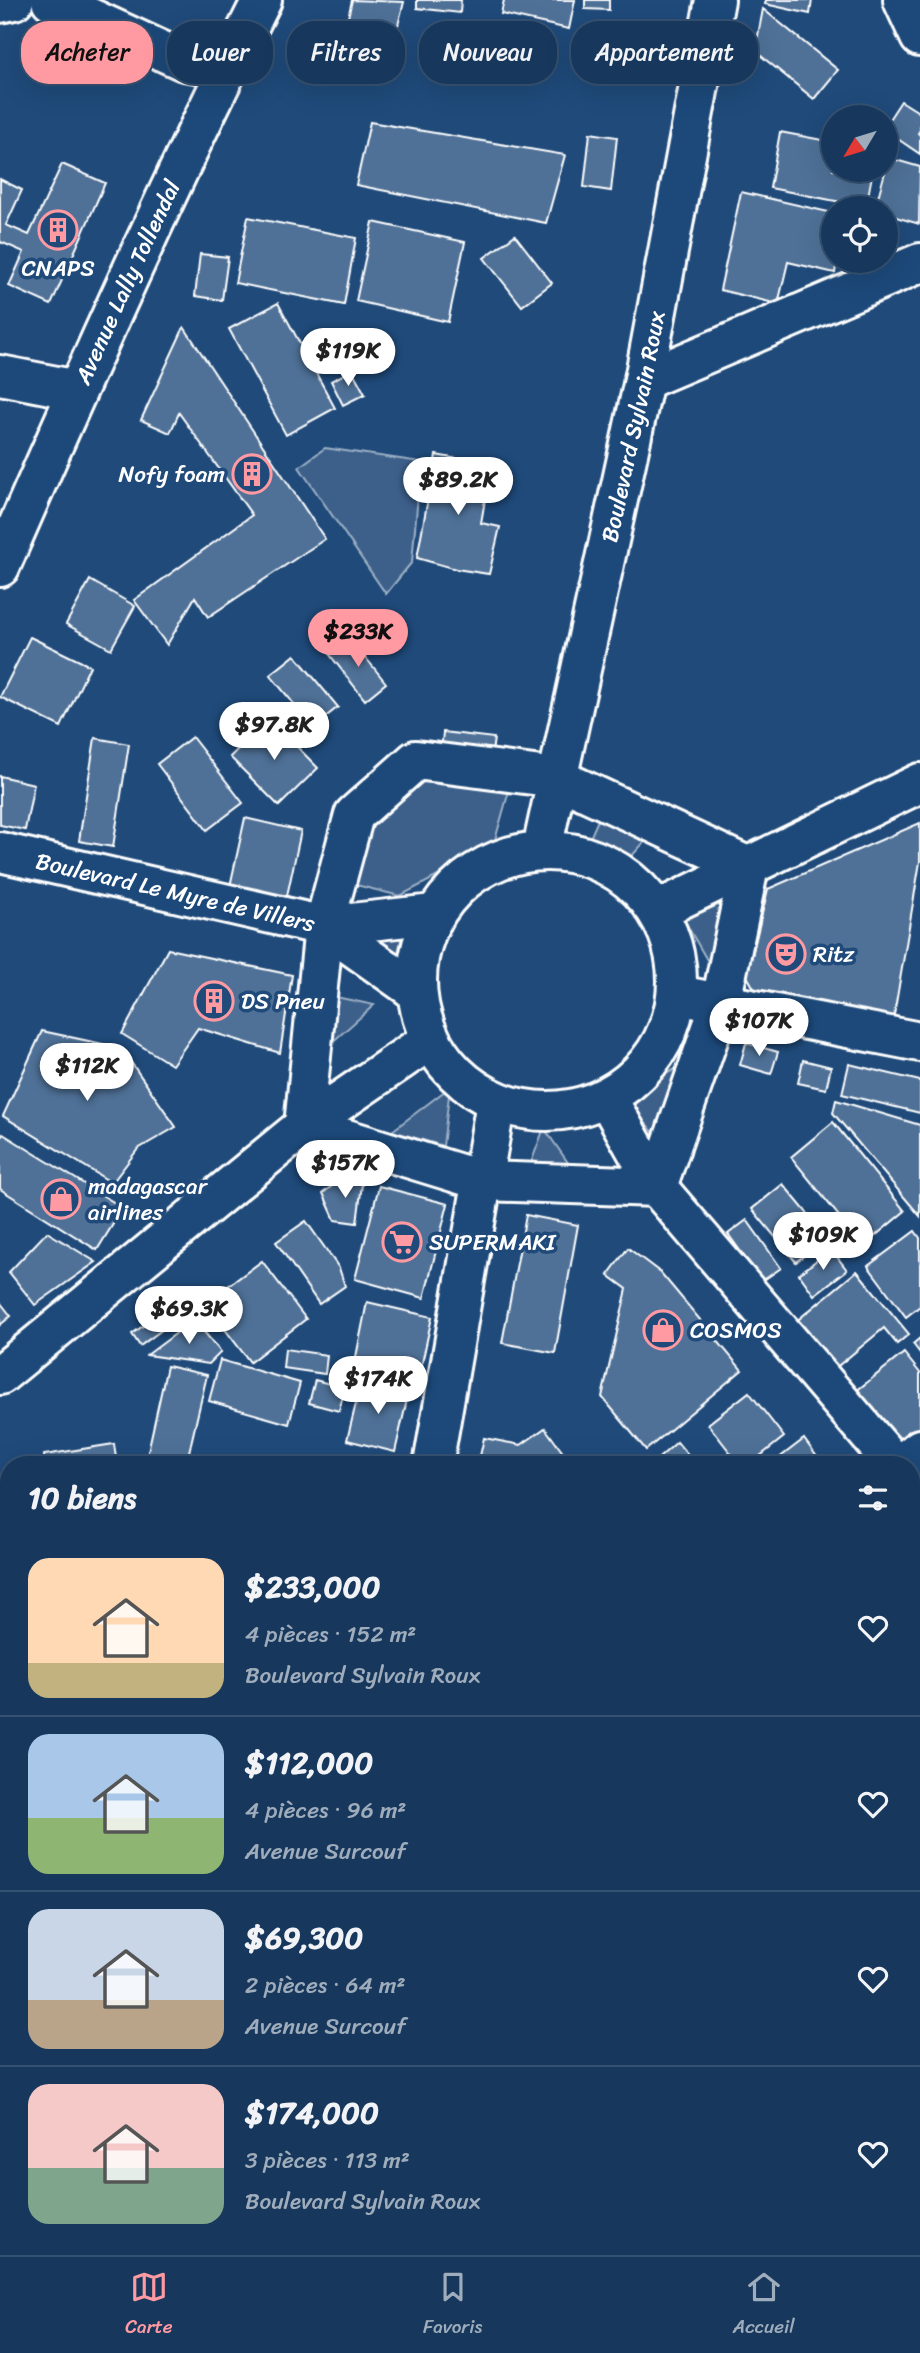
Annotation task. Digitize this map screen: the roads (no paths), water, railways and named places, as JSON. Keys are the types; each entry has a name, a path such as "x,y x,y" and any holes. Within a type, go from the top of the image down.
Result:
{"street":[{"path":"0,3 14,0"},
{"path":"51,0 167,53"},
{"name":"Avenue Lally Tollendal","path":"251,21 262,0"},
{"name":"Boulevard Sylvain Roux","path":"542,849 644,380 715,0"},
{"path":"903,0 920,37"},
{"name":"Avenue Lally Tollendal","path":"0,567 77,390 220,84"},
{"path":"644,380 920,263"},
{"path":"0,375 77,390"},
{"path":"304,1126 324,926 354,815 416,760 557,779 749,867"},
{"path":"658,910 920,783"},
{"path":"542,849 587,856 627,877 658,910 675,951 678,995 656,1055 607,1098 553,1112 496,1102 458,1077 430,1040 416,991 434,914 461,880 499,858 542,849"},
{"name":"Boulevard Le Myre de Villers","path":"0,852 324,926 416,991"},
{"path":"657,1187 721,1002 749,867"},
{"path":"324,926 434,914"},
{"path":"678,995 920,1042"},
{"path":"0,1375 304,1126 430,1040"},
{"path":"607,1098 657,1187 887,1456"},
{"path":"435,1456 496,1102"},
{"path":"304,1126 483,1181 657,1187"}],"place":[{"name":"CNAPS","path":"58,230"},
{"name":"Nofy foam","path":"252,474"},
{"name":"Ritz","path":"786,954"},
{"name":"DS Pneu","path":"214,1001"},
{"name":"madagascar airlines","path":"61,1199"},
{"name":"SUPERMAKI","path":"402,1242"},
{"name":"COSMOS","path":"663,1330"}]}
